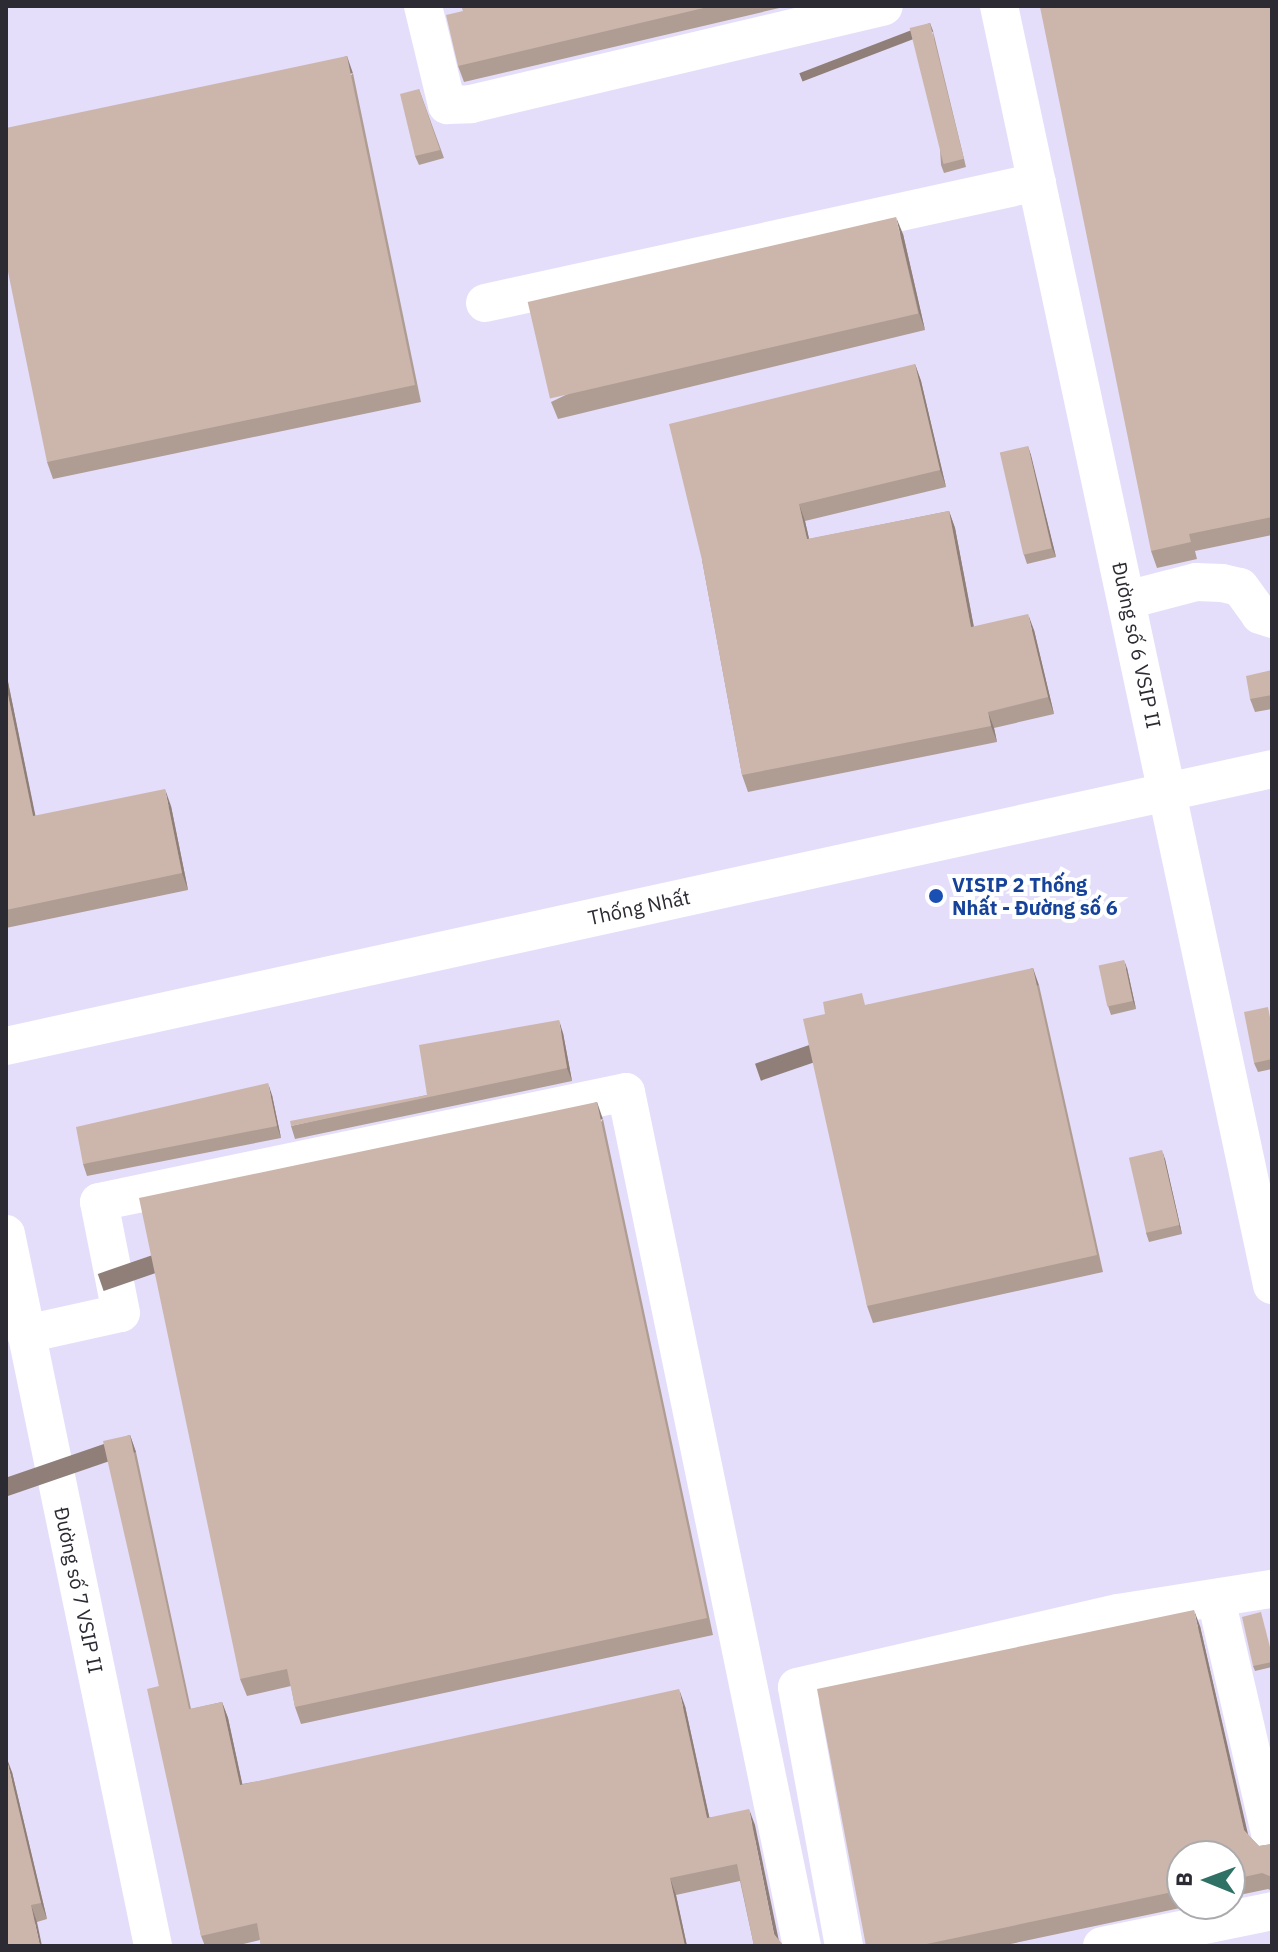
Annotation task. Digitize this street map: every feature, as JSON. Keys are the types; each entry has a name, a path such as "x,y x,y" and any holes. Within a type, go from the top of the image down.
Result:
{"street":[{"path":"423,6 447,105 471,104 884,6"},
{"name":"Đường số 6 VSIP II","path":"999,6 1272,1285"},
{"path":"485,303 1037,182"},
{"path":"1127,600 1196,582 1222,583 1240,587 1260,615 1272,619"},
{"name":"Thống Nhất","path":"6,1046 1272,769"},
{"path":"26,1334 121,1313 99,1202 626,1092 802,1946"},
{"name":"Đường số 7 VSIP II","path":"6,1234 153,1946"},
{"path":"844,1946 797,1687 1118,1613 1272,1589"},
{"path":"1216,1599 1262,1749 1272,1842"},
{"path":"1102,1946 1272,1911"}],"shaded area":[{"path":"6,6 1272,6 1272,1946 6,1946"}],"building":[{"path":"462,6 712,6 458,66 446,15 463,11"},
{"path":"1042,6 1272,6 1272,517 1189,534 1191,542 1151,551"},
{"path":"930,23 964,159 943,164 910,28"},
{"path":"347,56 415,385 47,462 6,262 6,128"},
{"path":"419,89 440,150 415,156 400,94"},
{"path":"896,217 918,313 550,398 528,302"},
{"path":"915,364 940,470 799,504 807,539 949,511 971,627 1028,614 1048,697 988,712 991,726 742,775 702,560 669,424"},
{"path":"1028,446 1052,548 1023,555 1000,453"},
{"path":"1272,670 1272,695 1250,699 1246,676"},
{"path":"6,685 33,816 165,789 182,873 6,910"},
{"path":"1124,960 1133,1001 1107,1006 1099,965"},
{"path":"1033,968 1097,1255 867,1306 803,1019 825,1014 823,1002 862,993 865,1005"},
{"path":"1268,1007 1272,1059 1254,1063 1244,1012"},
{"path":"559,1020 567,1068 291,1126 290,1121 427,1095 419,1045"},
{"path":"268,1083 277,1126 83,1164 76,1127"},
{"path":"597,1102 707,1618 295,1707 287,1669 240,1679 139,1198"},
{"path":"1162,1150 1179,1225 1146,1233 1129,1158"},
{"path":"130,1435 189,1709 222,1702 240,1785 679,1689 707,1818 749,1809 774,1934 784,1946 754,1946 737,1864 670,1878 685,1946 261,1946 257,1923 201,1936 147,1689 159,1686 103,1441"},
{"path":"1194,1610 1244,1830 1259,1846 1272,1844 1272,1877 1262,1873 1246,1876 1246,1840 1166,1840 1166,1893 917,1946 866,1946 817,1689"},
{"path":"1261,1612 1272,1662 1253,1666 1242,1617"},
{"path":"6,1756 41,1903 31,1905 40,1946 6,1946"}],"place":[{"name":"VISIP 2 Thống Nhất - Đường số 6","path":"936,896"}]}
